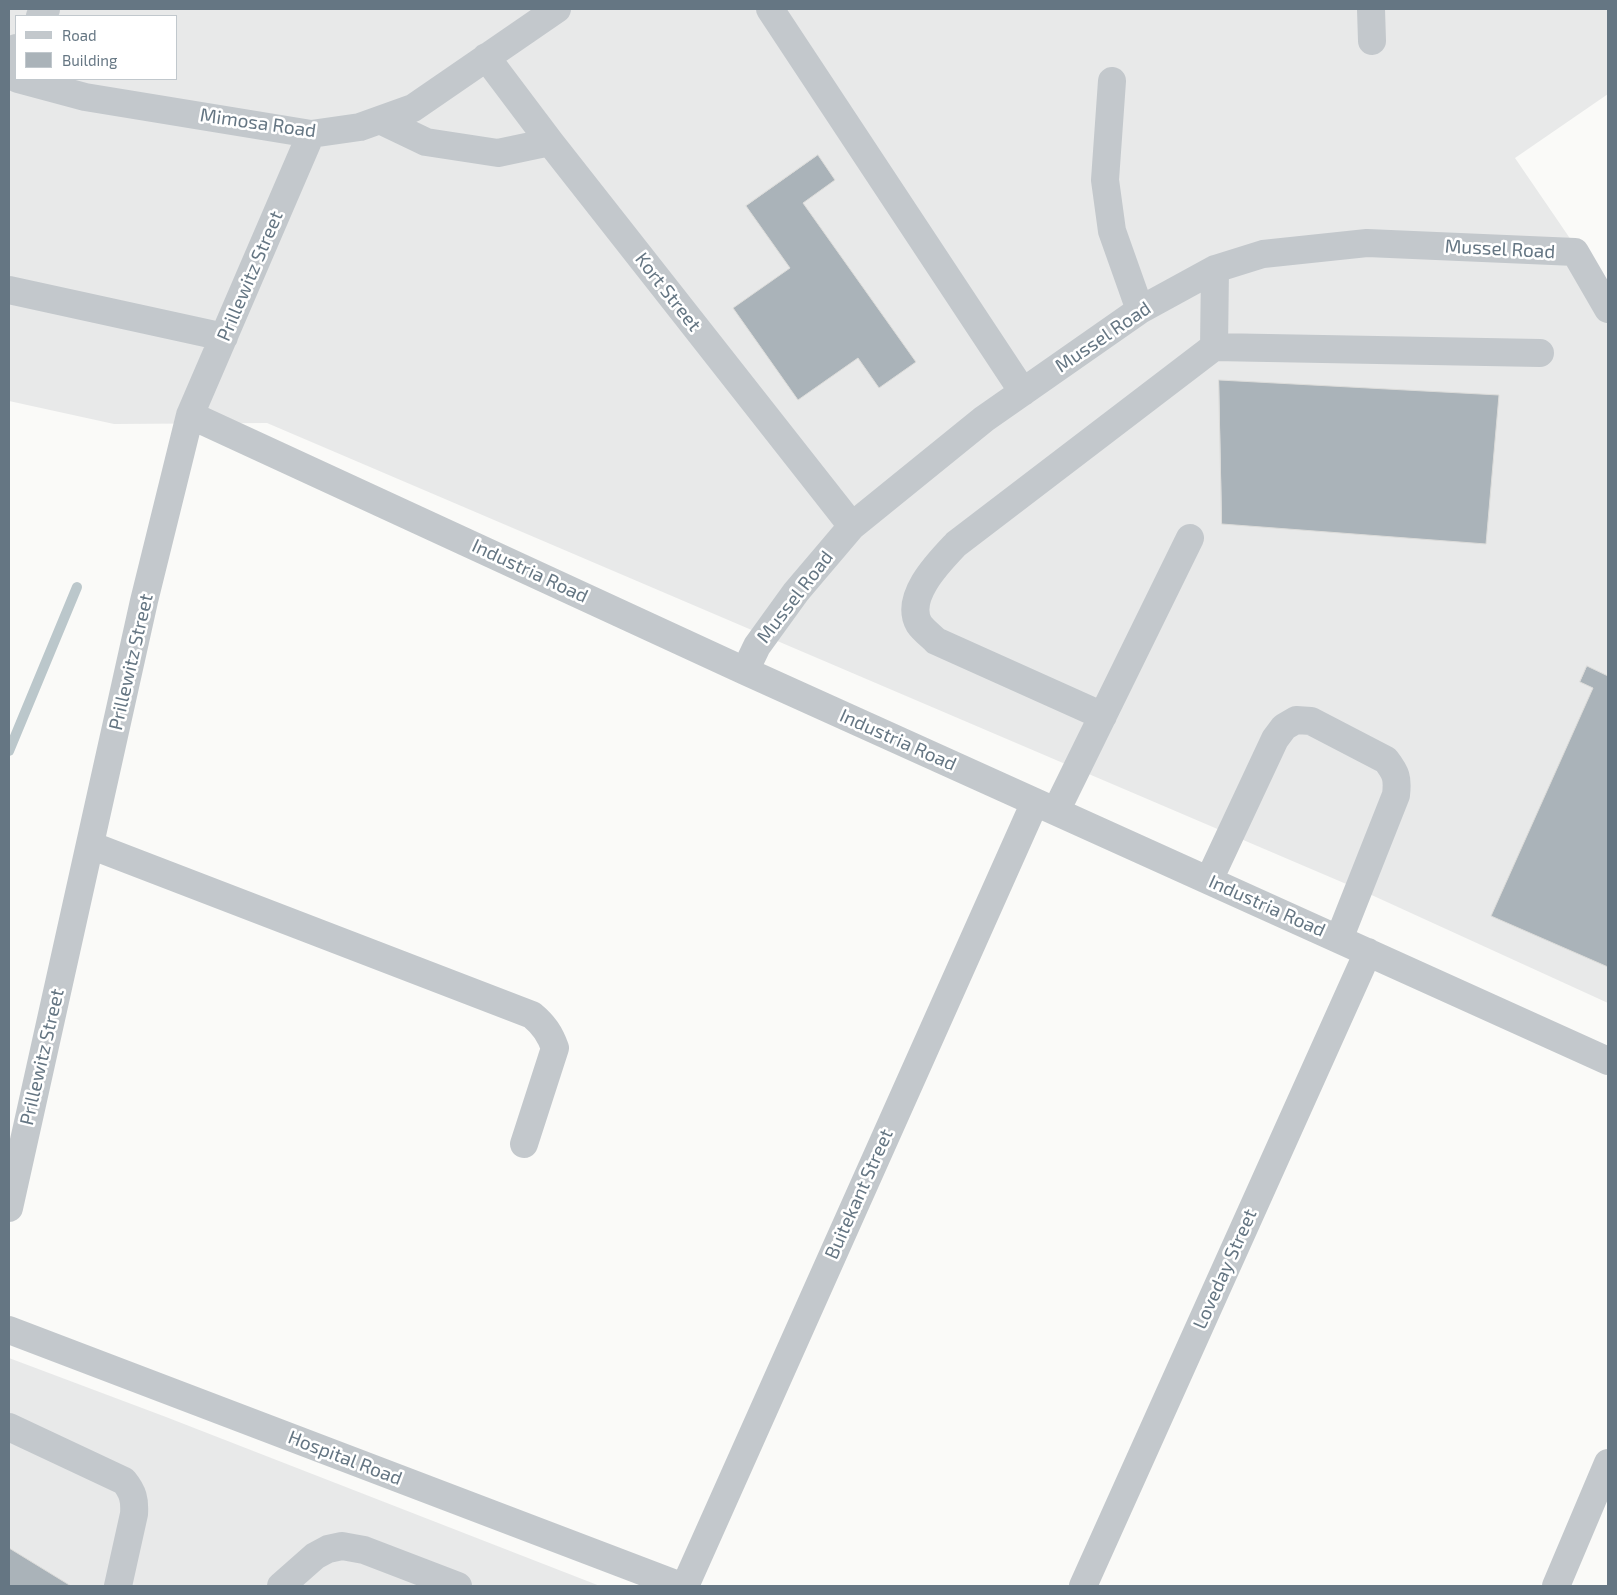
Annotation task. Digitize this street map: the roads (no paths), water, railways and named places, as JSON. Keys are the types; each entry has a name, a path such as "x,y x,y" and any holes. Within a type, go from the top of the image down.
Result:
{"street":[{"name":"Mimosa Road","path":"24,80 85,97 311,134 360,127 413,108 557,9"},
{"path":"770,9 1023,392"},
{"path":"1370,9 1372,41"},
{"name":"Kort Street","path":"486,57 550,142 852,526"},
{"path":"1112,81 1105,180 1112,231 1140,310"},
{"path":"380,120 426,142 498,153 550,142"},
{"name":"Prillewitz Street","path":"9,1208 144,601 190,415 311,134"},
{"name":"Mussel Road","path":"746,671 757,646 796,592 852,526 984,419 1140,310 1215,269 1263,254 1367,243 1575,252 1608,309"},
{"path":"1214,347 1215,269"},
{"path":"9,290 224,336"},
{"path":"1103,716 936,641 920,625 915,610 923,584 937,564 956,544 1214,347 1540,353"},
{"name":"Industria Road","path":"190,415 746,671 1608,1061"},
{"name":"Buitekant Street","path":"685,1586 1046,806 1103,716 1190,538"},
{"path":"1209,880 1275,739 1284,727 1296,720 1310,721 1386,760 1394,770 1398,781 1396,795 1339,939"},
{"path":"90,845 532,1016 542,1023 551,1036 555,1048 524,1144"},
{"name":"Loveday Street","path":"1083,1586 1368,952"},
{"name":"Hospital Road","path":"9,1330 681,1586"},
{"path":"9,1427 124,1481 132,1490 135,1502 134,1514 118,1586"},
{"path":"1556,1586 1608,1463"},
{"path":"281,1586 315,1556 328,1549 342,1546 364,1550 458,1586"}],"waterway":[{"path":"9,751 77,587"}]}
